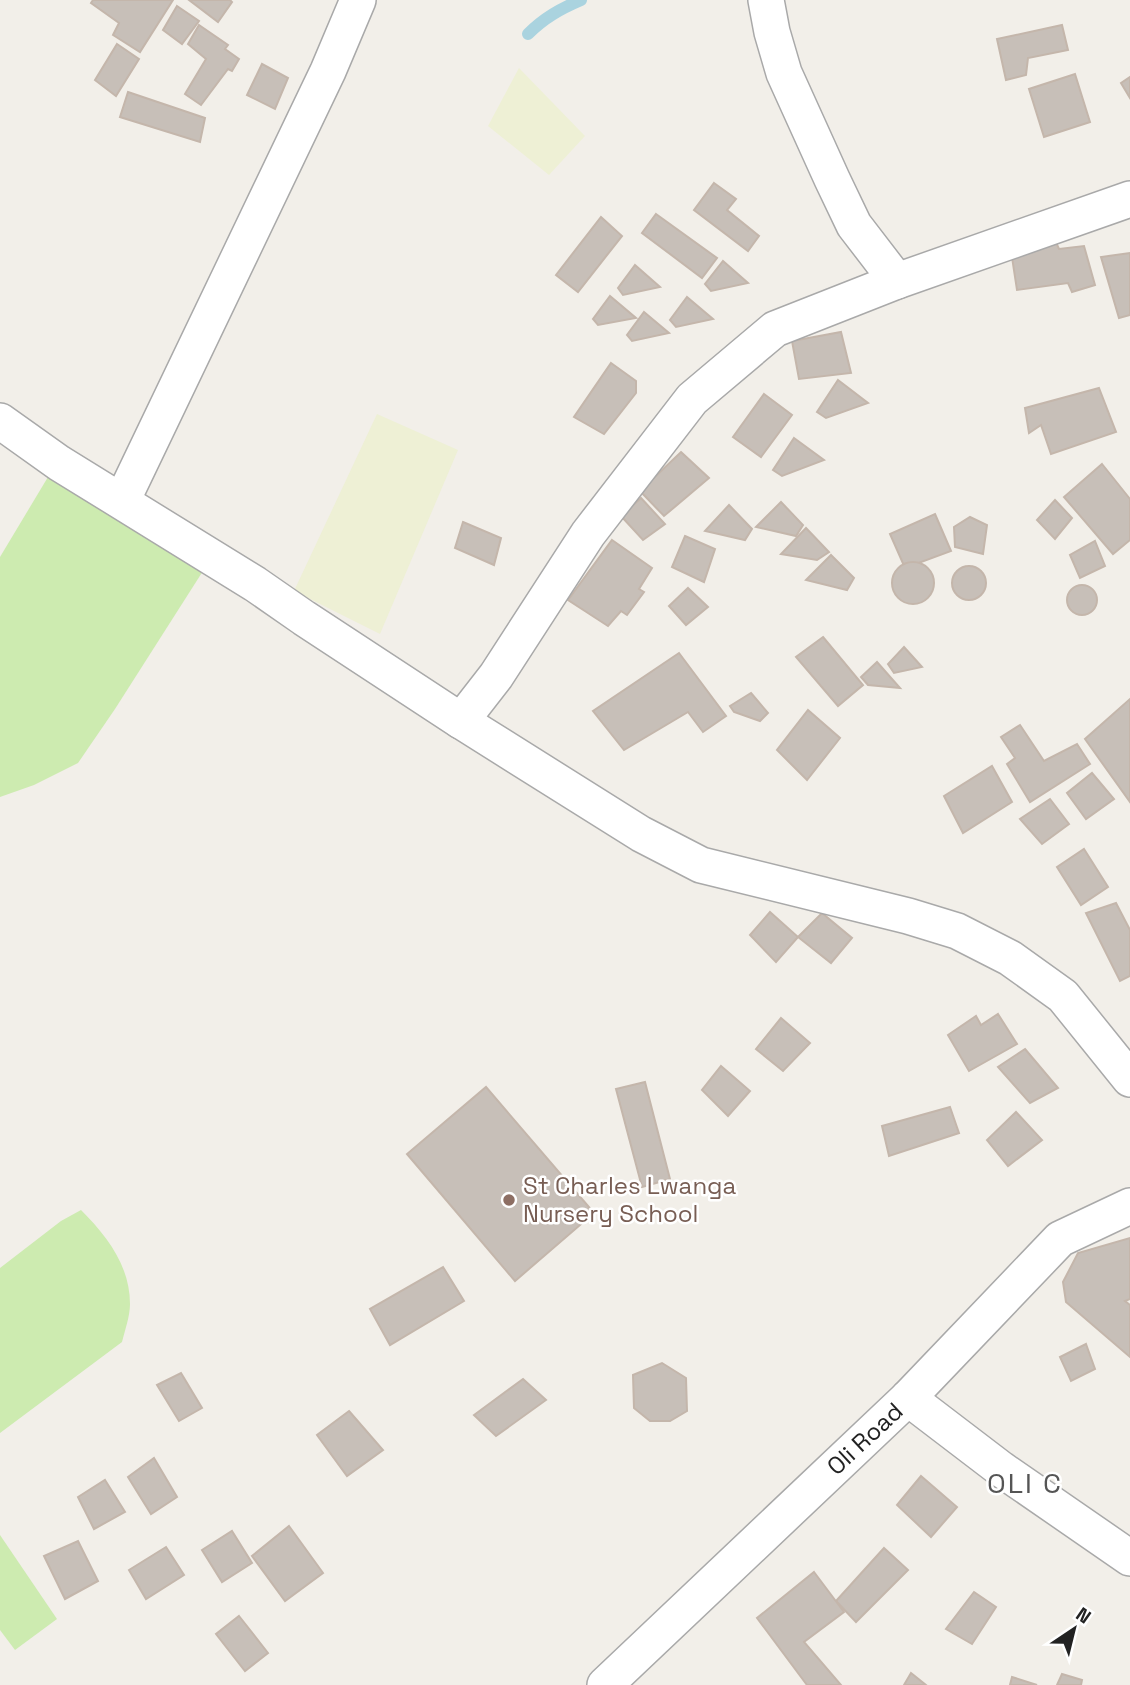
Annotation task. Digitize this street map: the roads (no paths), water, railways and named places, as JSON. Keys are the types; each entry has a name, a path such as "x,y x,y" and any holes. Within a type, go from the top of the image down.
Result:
{"street":[{"path":"122,501 323,83 358,0"},
{"path":"766,0 784,73 832,179 854,225 897,281"},
{"path":"461,721 496,676 588,534 692,398 775,329 897,281 1130,199"},
{"path":"0,421 59,463 255,584 461,721 641,834 701,865 908,916 957,931 1010,958 1063,996 1130,1079"},
{"name":"Oli Road","path":"605,1685 908,1398 1060,1239 1130,1206"},
{"path":"908,1398 1001,1469 1130,1558"}],"waterway":[{"path":"528,34 553,14 581,0"}],"place":[{"name":"St Charles Lwanga Nursery School","path":"509,1200"}],"district":[{"name":"OLI C","path":"1025,1483"}]}
